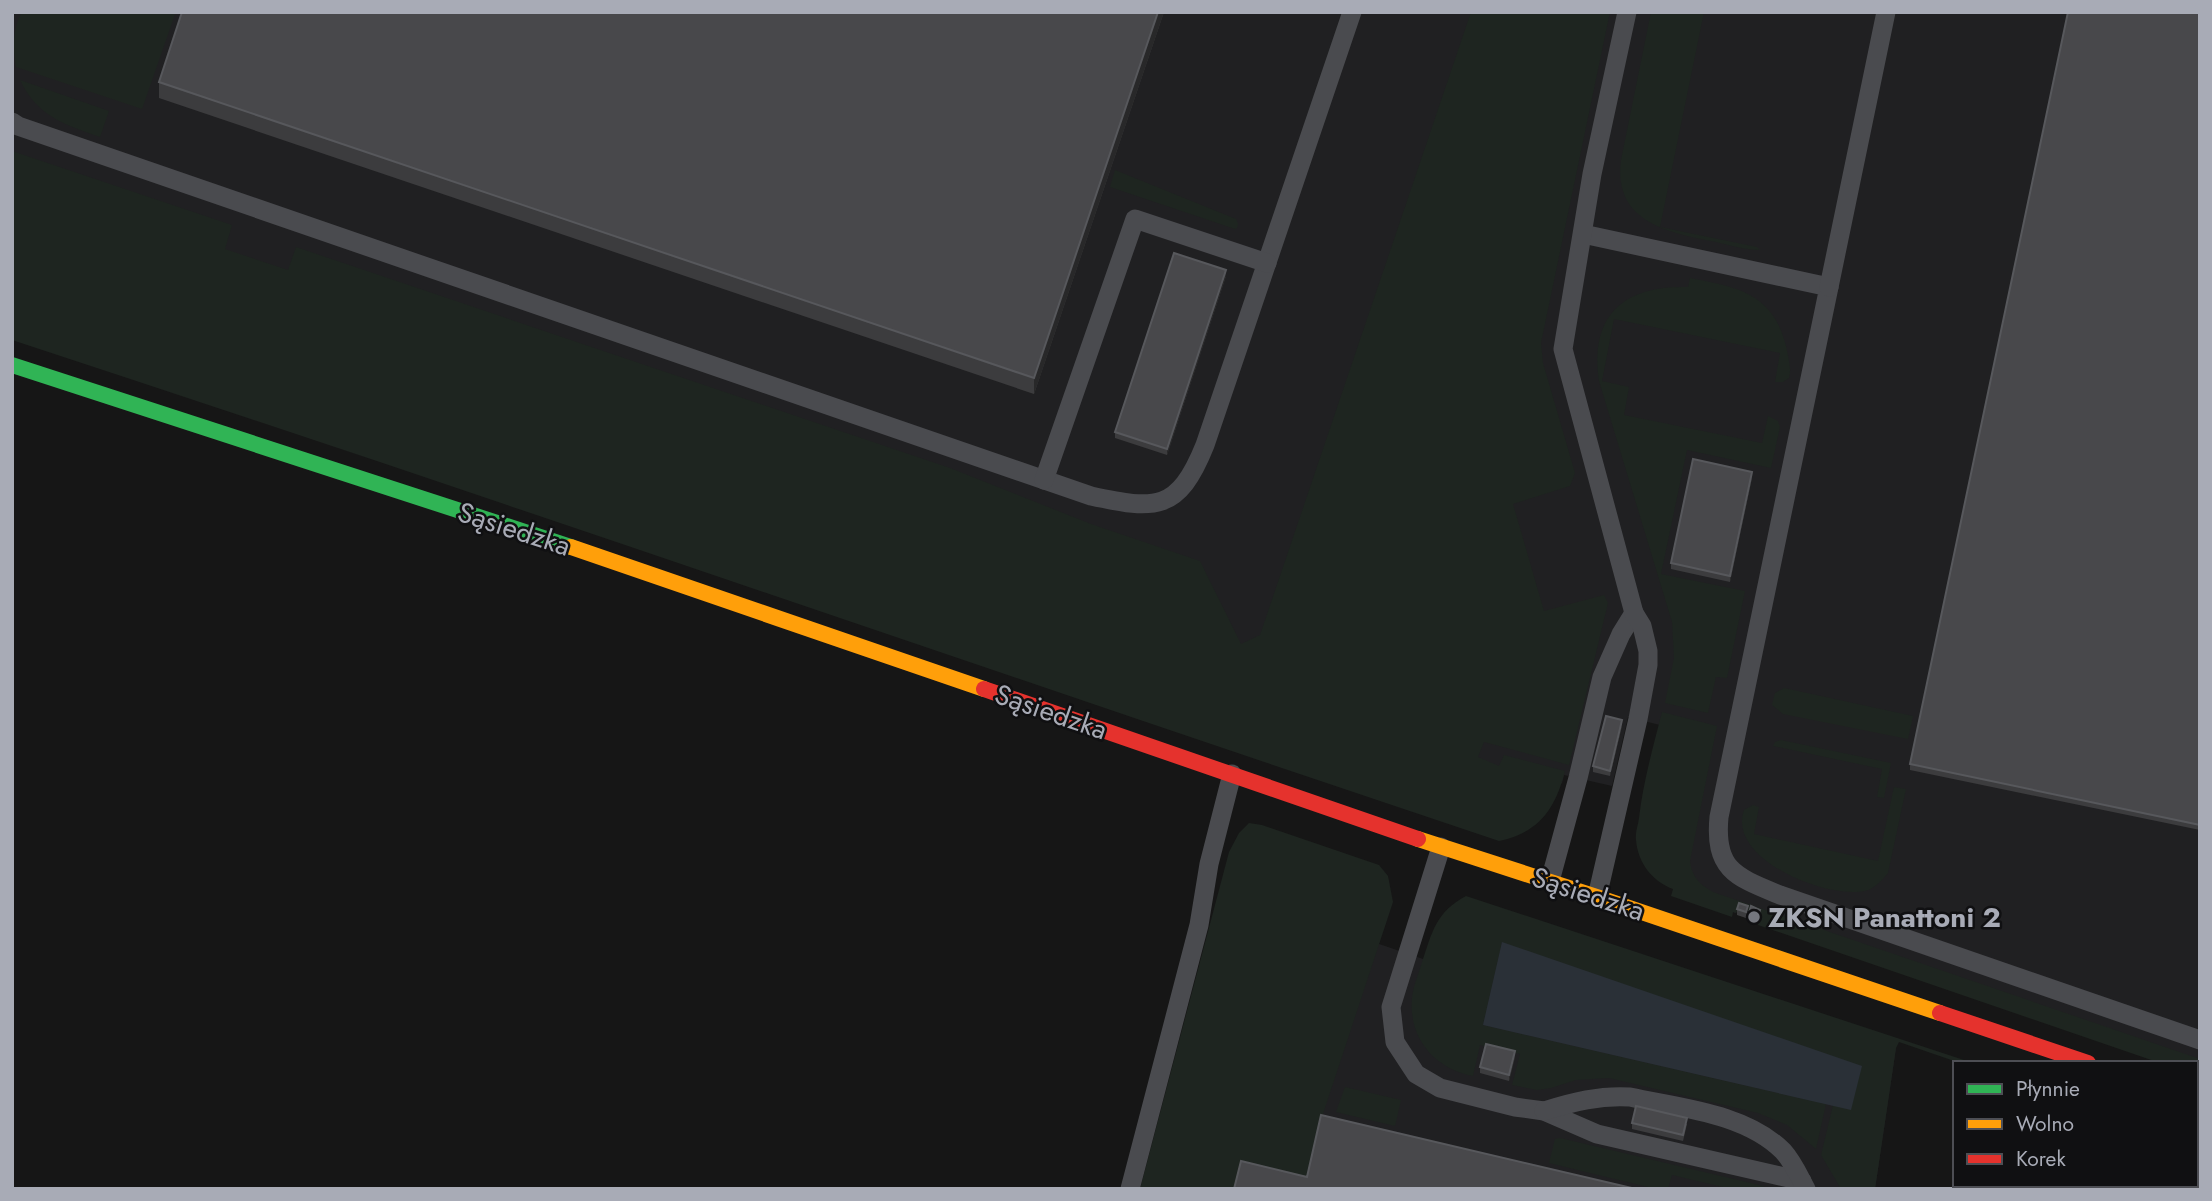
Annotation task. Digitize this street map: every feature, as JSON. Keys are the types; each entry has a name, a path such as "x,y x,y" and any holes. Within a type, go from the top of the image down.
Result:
{"street":[{"name":"Sąsiedzka","path":"12,365 546,539 1441,847 1550,881 2082,1061"}],"lane":[{"path":"12,122 1091,496 1127,504 1151,504 1172,497 1184,487 1195,471 1352,12"},
{"path":"1597,897 1638,719 1648,651 1642,626 1634,613 1563,349 1592,174 1627,12"},
{"path":"1886,12 1719,817 1717,836 1720,849 1727,865 1739,877 1780,895 2200,1040"},
{"path":"1044,480 1135,219 1267,263"},
{"path":"1583,234 1829,287"},
{"path":"1550,881 1602,677 1620,634 1634,613"},
{"path":"1130,1189 1199,925 1209,864 1232,774"},
{"path":"1441,847 1393,995 1391,1018 1395,1042 1416,1074 1440,1088 1515,1107 1544,1111 1597,1134 1804,1185"},
{"path":"1544,1111 1582,1100 1613,1096 1630,1097 1733,1121 1772,1142 1784,1152 1804,1185"}],"shaded area":[{"path":"12,12 2200,12 2200,1070 2198,1061 2190,1061 1760,920 1760,915 1739,909 1736,913 1675,893 1660,725 1628,717 1612,786 1564,775 1562,783 1501,830 12,296"},
{"path":"22,12 175,14 142,109 16,67 14,39"},
{"path":"1471,12 1610,12 1541,343 1543,363 1575,473 1570,486 1513,504 1544,611 1604,595 1608,603 1569,765 1484,742 1478,757 1499,766 1504,755 1565,771 1556,797 1544,817 1525,832 1499,841 12,340 12,151 232,225 225,249 288,270 296,247 950,468 1091,524 1200,561 1241,644 1260,635"},
{"path":"1651,12 1704,12 1660,227 1757,247 1760,250 1661,228 1634,210 1625,197 1621,181 1621,160"},
{"path":"20,80 109,111 100,137 53,118 35,102"},
{"path":"1115,170 1236,219 1237,228 1110,187"},
{"path":"1690,278 1738,289 1762,304 1780,328 1790,370 1789,378 1783,382 1775,382 1780,353 1614,319 1602,381 1629,387 1624,415 1762,443 1768,416 1778,421 1780,427 1771,468 1687,450 1661,574 1745,591 1727,678 1716,677 1708,713 1665,703 1674,658 1672,622 1599,381 1597,358 1606,322 1616,308 1629,298 1646,292 1688,287"},
{"path":"1784,688 1913,716 1908,739 1783,714 1772,705 1775,693"},
{"path":"1662,712 1717,726 1690,861 1694,876 1708,889 2200,1059 2200,1077 2198,1061 2154,1061 1758,925 1760,915 1738,908 1732,917 1671,896 1673,889 1665,886 1647,870 1637,848 1636,837 1646,778"},
{"path":"1781,740 1891,763 1884,798 1877,797 1882,769 1773,746"},
{"path":"1894,787 1906,789 1888,873 1868,890 1831,890 1786,873 1766,860 1751,845 1743,828 1744,810 1753,805 1759,807 1754,834 1878,861"},
{"path":"1249,823 1379,865 1388,876 1393,902 1321,1120 1306,1180 1235,1189 1140,1189 1229,852 1239,833"},
{"path":"1466,896 1967,1061 1954,1061 1899,1042 1875,1189 1841,1189 1821,1155 1833,1105 1851,1109 1502,943 1483,1025 1826,1104 1816,1149 1787,1125 1758,1113 1609,1078 1576,1080 1537,1090 1512,1085 1520,1054 1480,1045 1473,1076 1459,1072 1436,1059 1427,1049 1414,1026 1412,1013 1415,984 1432,932 1442,916"},
{"path":"1488,922 1896,1048 1875,1189 1178,1189 1350,934 1423,959"},
{"path":"1502,942 1862,1066 1851,1110 1483,1025"},
{"path":"1345,1087 1401,1100 1395,1126 1336,1112"},
{"path":"1560,1138 1770,1189 1731,1189 1672,1175 1668,1189 1656,1189 1549,1163 1555,1139"}],"building":[{"path":"182,12 1158,12 1034,378 159,82"},
{"path":"2068,12 2200,12 2200,825 1910,764"},
{"path":"1174,253 1226,270 1167,449 1115,432"},
{"path":"1693,459 1752,472 1730,576 1671,563"},
{"path":"1606,716 1622,720 1610,771 1593,766"},
{"path":"1739,903 1748,906 1746,912 1737,909"},
{"path":"1751,906 1760,910 1758,916 1749,913"},
{"path":"1486,1044 1515,1051 1509,1075 1480,1067"},
{"path":"1636,1106 1687,1118 1683,1135 1632,1123"},
{"path":"1321,1115 1636,1189 1234,1189 1241,1161 1307,1177"}],"traffic: fast":[{"path":"12,365 571,547"}],"traffic: slow":[{"path":"571,547 984,689"},
{"path":"1418,839 1940,1013"}],"traffic: jam":[{"path":"984,689 1418,839"},
{"path":"1940,1013 2082,1061"}],"place":[{"name":"ZKSN Panattoni 2","path":"1754,917"}]}
